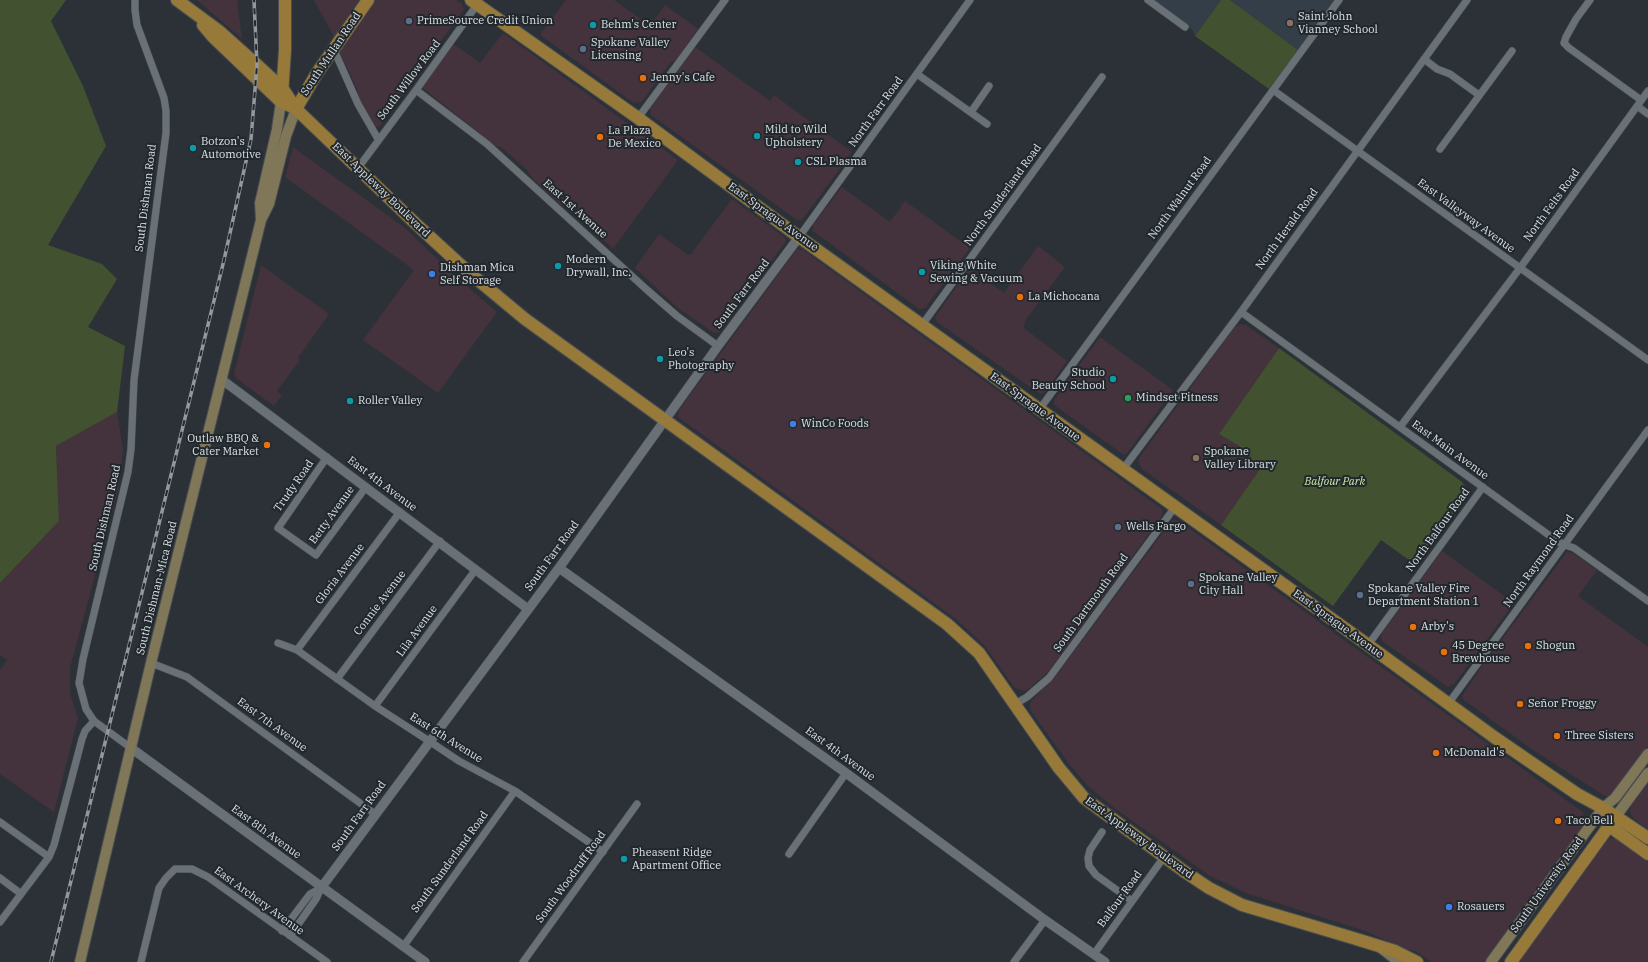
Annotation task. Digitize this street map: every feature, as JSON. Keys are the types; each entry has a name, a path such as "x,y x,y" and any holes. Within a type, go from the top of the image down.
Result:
{"main road":[{"name":"East Appleway Boulevard","path":"177,0 219,31 283,89 296,109 358,168 466,270 525,319 664,421 947,624 979,653 1059,768 1084,798 1209,888 1242,905 1395,951 1417,962"},
{"path":"281,102 285,50 285,0"},
{"name":"South Mullan Road","path":"296,109 310,84 368,0"},
{"name":"East Sprague Avenue","path":"476,2 638,118 799,237 1448,704 1550,776 1577,794 1603,808 1613,821 1648,854"},
{"name":"East Appleway Boulevard","path":"189,9 213,37 281,102 296,109"},
{"name":"South Dishman-Mica Road","path":"261,220 260,203 278,129 281,102"},
{"name":"South Dishman-Mica Road","path":"80,962 130,748 261,220 269,204 286,136 296,109"},
{"name":"South University Road","path":"1491,962 1603,808 1615,798 1648,754"},
{"path":"1613,821 1648,773"},
{"name":"East Sprague Avenue","path":"1613,821 1648,838"},
{"name":"South University Road","path":"1511,962 1613,821"},
{"name":"East Appleway Boulevard","path":"1379,947 1399,962"}],"street":[{"name":"South Dishman Road","path":"94,721 82,701 80,675 128,472 134,380 166,130 164,98 137,25 135,10 136,0"},
{"path":"638,118 725,0"},
{"name":"North Farr Road","path":"799,237 970,0"},
{"path":"1148,0 1185,27"},
{"name":"North Walnut Road","path":"1039,410 1339,0"},
{"name":"North Herald Road","path":"1123,469 1241,312 1356,151 1467,0"},
{"path":"1590,0 1576,19 1564,43 1639,103 1648,114"},
{"name":"South Willow Road","path":"358,168 378,139 416,90 476,2"},
{"path":"334,50 358,104 378,139"},
{"path":"1440,149 1512,51"},
{"path":"1424,59 1437,69 1450,74 1479,95"},
{"path":"917,74 986,124"},
{"name":"North Sunderland Road","path":"922,325 1102,77"},
{"path":"971,112 989,86"},
{"name":"East 1st Avenue","path":"416,90 487,144 661,303 718,346"},
{"name":"East Valleyway Avenue","path":"1272,90 1648,360"},
{"name":"North Felts Road","path":"1400,427 1520,268 1648,91"},
{"name":"South Farr Road","path":"290,936 316,899 321,888 559,568 718,346 799,237"},
{"name":"East Main Avenue","path":"1241,312 1564,545 1574,548 1648,601"},
{"name":"East 4th Avenue","path":"221,378 440,541 528,609"},
{"name":"North Raymond Road","path":"1448,704 1648,430"},
{"name":"Trudy Road","path":"316,555 278,528 327,457"},
{"name":"Betty Avenue","path":"316,555 366,487"},
{"name":"North Balfour Road","path":"1368,645 1483,487"},
{"name":"South Dartmouth Road","path":"1015,704 1027,697 1049,678 1175,507"},
{"name":"Gloria Avenue","path":"297,650 400,512"},
{"name":"Connie Avenue","path":"337,679 440,541"},
{"name":"East 4th Avenue","path":"559,568 846,773 1045,920 1105,962"},
{"name":"Lila Avenue","path":"375,706 476,569"},
{"name":"East 6th Avenue","path":"278,643 297,650 375,706 459,761 515,791 603,852"},
{"name":"East 7th Avenue","path":"151,663 187,677 375,814"},
{"name":"East 8th Avenue","path":"94,721 321,888 425,962"},
{"path":"0,922 20,893 49,857 54,845 82,739 85,731 94,721"},
{"path":"789,854 846,773"},
{"name":"South Sunderland Road","path":"403,947 515,791"},
{"name":"South Woodruff Road","path":"523,962 637,804"},
{"path":"0,822 49,857"},
{"path":"1102,832 1090,850 1088,858 1089,866 1096,875 1132,901"},
{"name":"Balfour Road","path":"1094,954 1164,857"},
{"name":"East Archery Avenue","path":"141,962 159,888 175,869 192,869 208,877 327,962"},
{"path":"0,878 20,893"},
{"name":"South Farr Road","path":"282,931 310,894 321,888"},
{"path":"1014,962 1045,920"}],"shaded area":[{"path":"197,0 237,0 242,39"},
{"path":"314,0 359,0 334,37"},
{"path":"374,0 456,0 462,4 464,9 380,126 376,127 373,125 360,102 357,89 339,51"},
{"path":"566,0 614,0 650,26 665,5 698,29 677,59 670,63 643,100 634,103 540,35"},
{"path":"1153,0 1221,0 1195,36 1192,29"},
{"name":"Saint John Vianney School","path":"1230,0 1334,0 1298,50"},
{"path":"503,33 678,160 613,249 571,210 561,205 534,180 526,169 501,147 496,146 422,86 452,43 480,63"},
{"path":"694,46 770,101 774,95 852,152 802,220 797,220 651,115 650,108"},
{"name":"Dishman Mica Self Storage","path":"293,147 405,228 457,278 497,312 438,393 363,340 414,270 285,177"},
{"path":"842,187 890,222 905,201 970,248 925,308 919,309 813,231 813,225"},
{"path":"732,199 784,237 786,241 720,332 714,333 678,308 635,268 659,234 688,255 691,254"},
{"path":"1038,246 1065,267 1025,321 1024,328 1067,361 1045,392 1040,394 937,322 935,317 970,268 1004,293"},
{"path":"797,249 803,250 1162,509 1163,513 1161,517 1049,671 1025,691 1015,688 984,645 956,619 678,417 679,410"},
{"path":"261,265 329,314 298,358 300,360 277,391 282,395 274,406 236,378 234,374"},
{"path":"1241,324 1246,325 1279,348 1219,434 1239,446 1261,469 1221,525 1142,469 1138,462 1139,458 1234,328"},
{"path":"1100,337 1173,390 1128,452 1124,455 1054,405 1054,400"},
{"path":"117,412 123,450 118,490 70,668 70,694 78,718 54,812 0,774 0,670 7,660 0,655 0,583 59,521 56,446"},
{"path":"1172,520 1179,521 1584,813 1581,817 1585,822 1583,827 1484,962 1432,962 1415,951 1400,947 1365,931 1246,893 1210,876 1117,810 1088,786 1069,764 1031,711 1031,701 1055,677"},
{"path":"1442,551 1514,603 1454,684 1448,687 1383,642 1381,637 1382,633"},
{"path":"1567,552 1573,553 1597,570 1578,596 1648,647 1648,746 1613,794 1609,796 1605,796 1536,752 1464,700 1462,696 1482,666"},
{"path":"1648,783 1648,829 1633,818 1630,812 1631,806"},
{"path":"1607,838 1616,839 1648,862 1648,962 1516,962"}],"green space":[{"path":"0,0 66,0 51,21 83,86 106,146 48,245 102,264 117,279 88,327 125,346 117,412 56,446 59,521 0,583"},
{"path":"1221,0 1230,0 1298,50 1269,89 1195,36"},
{"name":"Balfour Park","path":"1279,348 1462,482 1468,491 1464,499 1416,565 1381,540 1333,606 1221,525 1260,469 1239,446 1219,434"}],"railway":[{"path":"51,962 224,260 251,139 257,65 254,0"}],"place":[{"name":"PrimeSource Credit Union","path":"409,21"},
{"name":"Saint John Vianney School","path":"1290,23"},
{"name":"Behm's Center","path":"593,25"},
{"name":"Spokane Valley Licensing","path":"583,49"},
{"name":"Jenny's Cafe","path":"643,78"},
{"name":"Mild to Wild Upholstery","path":"757,136"},
{"name":"La Plaza De Mexico","path":"600,137"},
{"name":"Botzon's Automotive","path":"193,148"},
{"name":"CSL Plasma","path":"798,162"},
{"name":"Modern Drywall, Inc.","path":"558,266"},
{"name":"Viking White Sewing & Vacuum","path":"922,272"},
{"name":"Dishman Mica Self Storage","path":"432,274"},
{"name":"La Michocana","path":"1020,297"},
{"name":"Leo's Photography","path":"660,359"},
{"name":"Studio Beauty School","path":"1113,379"},
{"name":"Mindset Fitness","path":"1128,398"},
{"name":"Roller Valley","path":"350,401"},
{"name":"WinCo Foods","path":"793,424"},
{"name":"Outlaw BBQ & Cater Market","path":"267,445"},
{"name":"Spokane Valley Library","path":"1196,458"},
{"name":"Wells Fargo","path":"1118,527"},
{"name":"Spokane Valley City Hall","path":"1191,584"},
{"name":"Spokane Valley Fire Department Station 1","path":"1360,595"},
{"name":"Arby's","path":"1413,627"},
{"name":"Shogun","path":"1528,646"},
{"name":"45 Degree Brewhouse","path":"1444,652"},
{"name":"Señor Froggy","path":"1520,704"},
{"name":"Three Sisters","path":"1557,736"},
{"name":"McDonald's","path":"1436,753"},
{"name":"Taco Bell","path":"1558,821"},
{"name":"Pheasent Ridge Apartment Office","path":"624,859"},
{"name":"Rosauers","path":"1449,907"}]}
